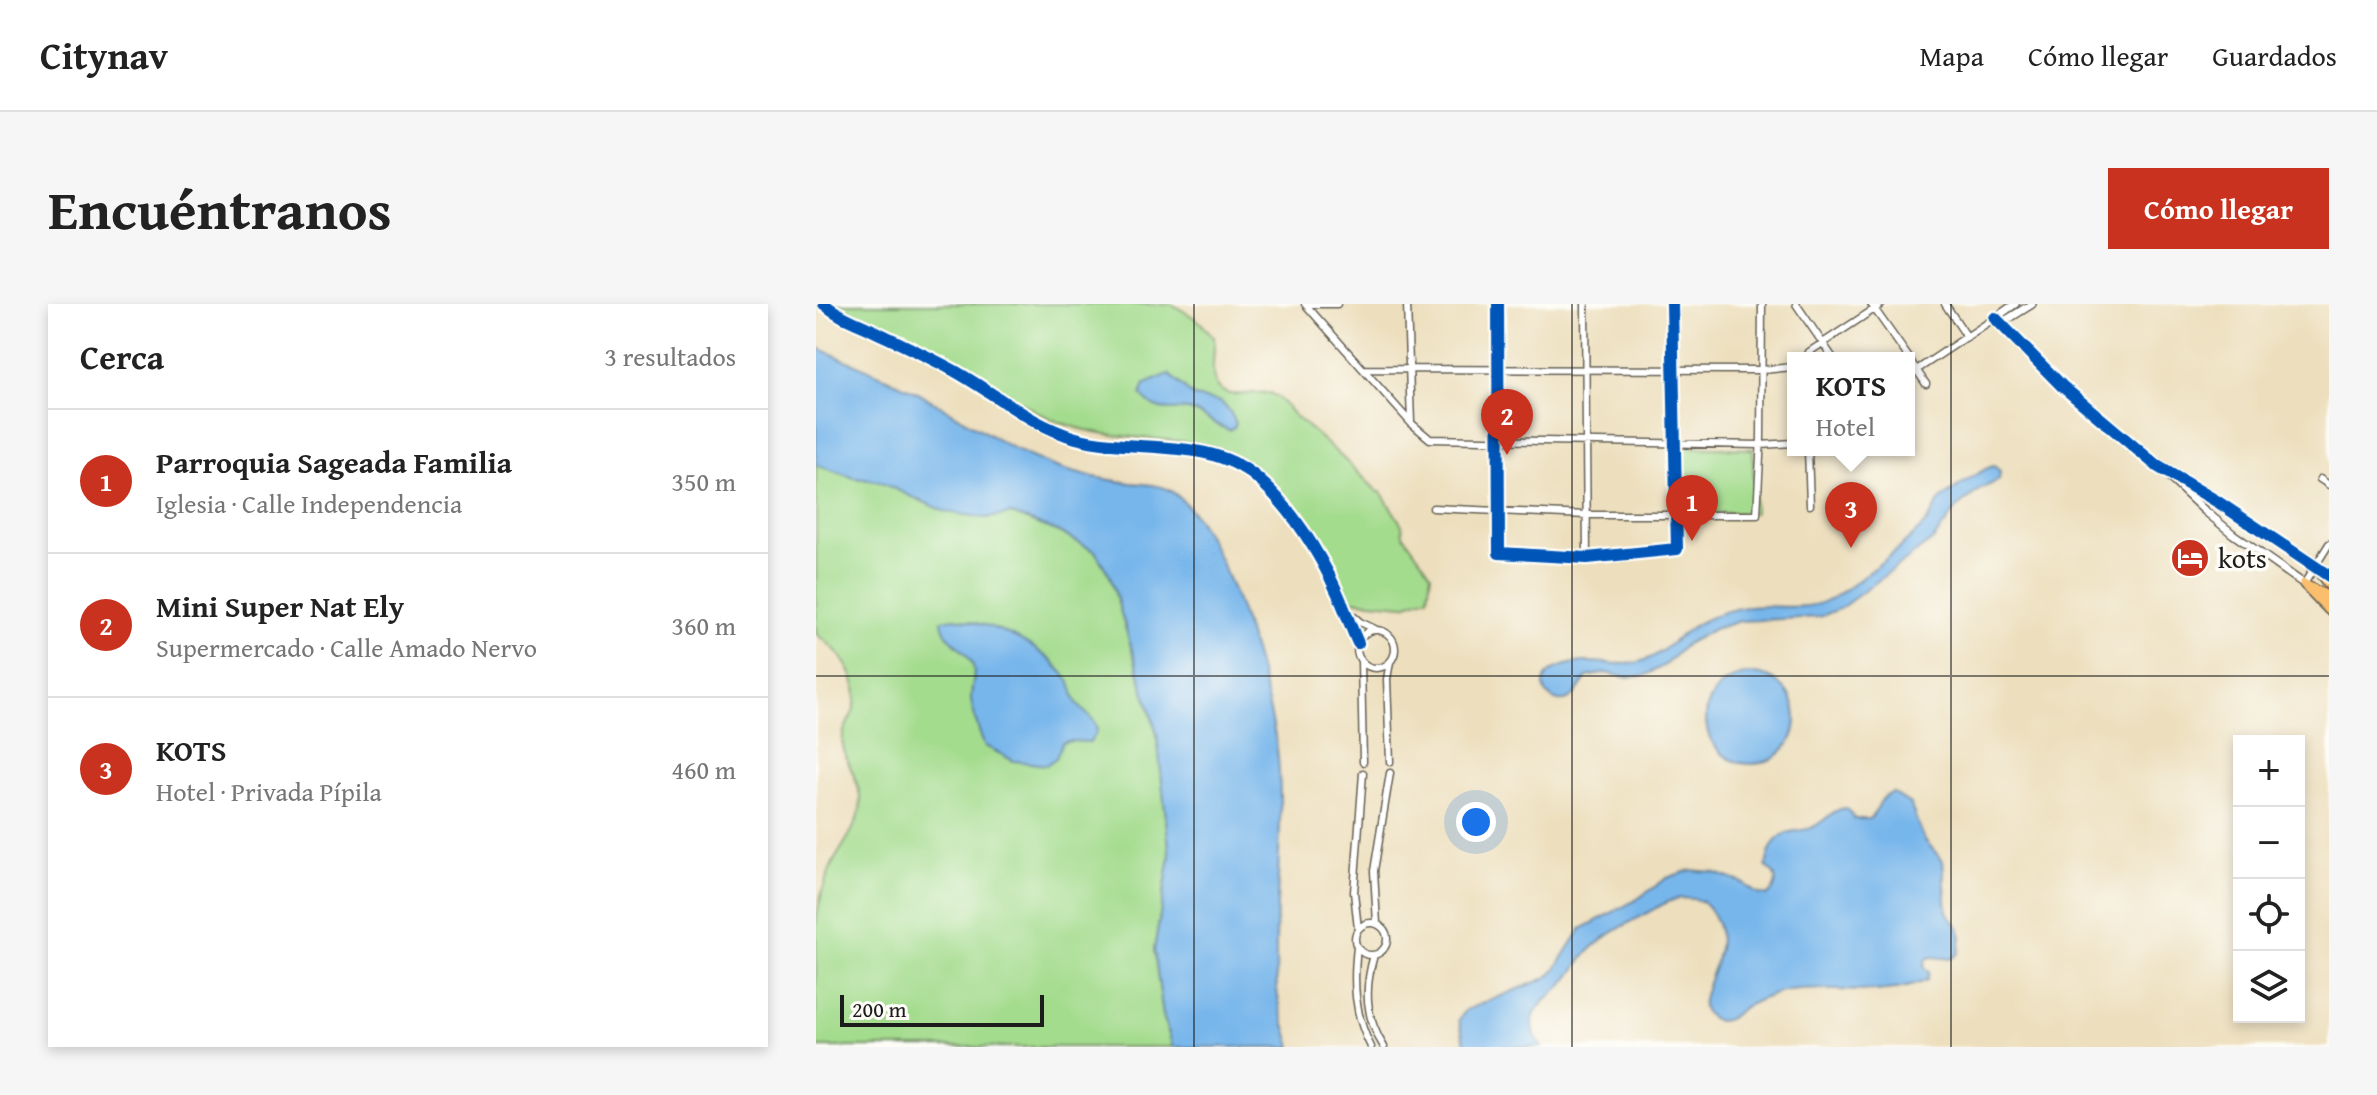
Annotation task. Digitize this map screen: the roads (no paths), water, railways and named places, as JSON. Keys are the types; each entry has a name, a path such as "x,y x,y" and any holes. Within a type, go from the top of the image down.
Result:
{"highway":[{"path":"2314,566 2329,576"},
{"path":"2314,566 2329,585"},
{"path":"2304,584 2329,597"},
{"path":"2304,584 2329,610"}],"street":[{"path":"824,304 843,317 951,369 1048,427 1073,438 1110,446 1187,450 1224,458 1258,478 1316,552 1345,609 1358,643 1363,762"},
{"path":"1305,304 1337,304"},
{"path":"1305,304 1411,423 1430,439 1787,443"},
{"path":"1407,304 1411,423"},
{"path":"1498,304 1499,553 1587,558 1677,549 1672,304"},
{"path":"1585,304 1587,558"},
{"path":"1433,508 1587,515 1757,515 1762,304"},
{"path":"1796,304 1829,352"},
{"path":"1809,352 1873,306 1882,304"},
{"path":"1945,304 1967,337"},
{"path":"1998,321 2015,304"},
{"path":"1917,370 1967,337 2032,304"},
{"path":"1873,306 1905,352"},
{"path":"1998,321 2062,386 2233,534 2304,584 2329,544"},
{"path":"1915,367 1926,384"},
{"path":"1363,369 1787,368"},
{"path":"1808,456 1810,505"},
{"path":"2157,466 2314,566"},
{"path":"2320,479 2329,485"},
{"path":"2233,534 2233,526 2245,521"},
{"path":"1345,609 1360,622 1392,638 1395,649 1387,679 1390,762"},
{"path":"1358,643 1365,633 1376,630"},
{"path":"1361,660 1375,668 1390,661"},
{"path":"1363,773 1354,880 1358,929 1354,977 1361,1027 1371,1047"},
{"path":"1377,924 1374,871 1390,773"},
{"path":"1357,947 1364,953 1374,955 1383,950 1387,940 1385,930 1377,924 1366,923 1358,929"},
{"path":"1374,955 1366,1000 1373,1030 1384,1047"}],"water":[{"path":"816,347 916,392 1010,447 1043,462 1087,476 1155,485 1167,489 1187,506 1225,570 1255,654 1274,731 1280,787 1277,988 1292,1047 1173,1047 1163,1015 1154,950 1170,857 1157,734 1110,576 1095,551 1057,531 1012,514 986,518 946,512 877,481 855,478 816,465"},
{"path":"1169,374 1194,397 1221,402 1236,425 1231,430 1226,429 1192,411 1164,410 1155,407 1141,395 1145,384"},
{"path":"1994,466 2000,471 1999,480 1979,490 1958,507 1933,540 1841,608 1820,617 1740,621 1714,629 1686,644 1665,665 1644,676 1624,677 1606,673 1587,677 1568,700 1553,699 1547,693 1545,679 1564,665 1584,662 1622,664 1650,658 1697,624 1726,611 1752,607 1801,607 1825,602 1871,571 1906,542 1926,523 1943,498"},
{"path":"955,618 1017,638 1057,667 1070,682 1077,703 1094,722 1097,732 1090,742 1062,743 1056,758 1046,765 1014,761 985,746 971,702 973,666 943,627 942,620"},
{"path":"1751,674 1768,678 1783,687 1792,702 1796,719 1792,736 1783,751 1768,760 1751,764 1734,760 1719,751 1710,736 1706,719 1710,702 1719,687 1734,678"},
{"path":"1893,793 1910,804 1924,839 1943,861 1947,912 1959,928 1961,938 1958,953 1951,959 1930,957 1925,960 1924,967 1929,972 1927,980 1890,990 1816,989 1779,993 1744,1007 1726,1020 1718,1021 1706,1013 1703,1002 1720,938 1715,919 1701,901 1680,899 1662,905 1591,949 1534,1016 1532,1025 1542,1047 1466,1047 1459,1020 1466,1010 1546,978 1553,973 1581,929 1636,900 1667,878 1690,870 1713,872 1766,896 1776,882 1766,867 1777,839 1818,825 1841,809 1846,808 1855,819 1869,819 1884,797"}],"place":[{"name":"Mini Super Nat Ely","path":"1507,455"},
{"name":"Parroquia Sageada Familia","path":"1692,541"},
{"name":"KOTS","path":"1851,548"},
{"name":"kots","path":"2190,558"}]}
